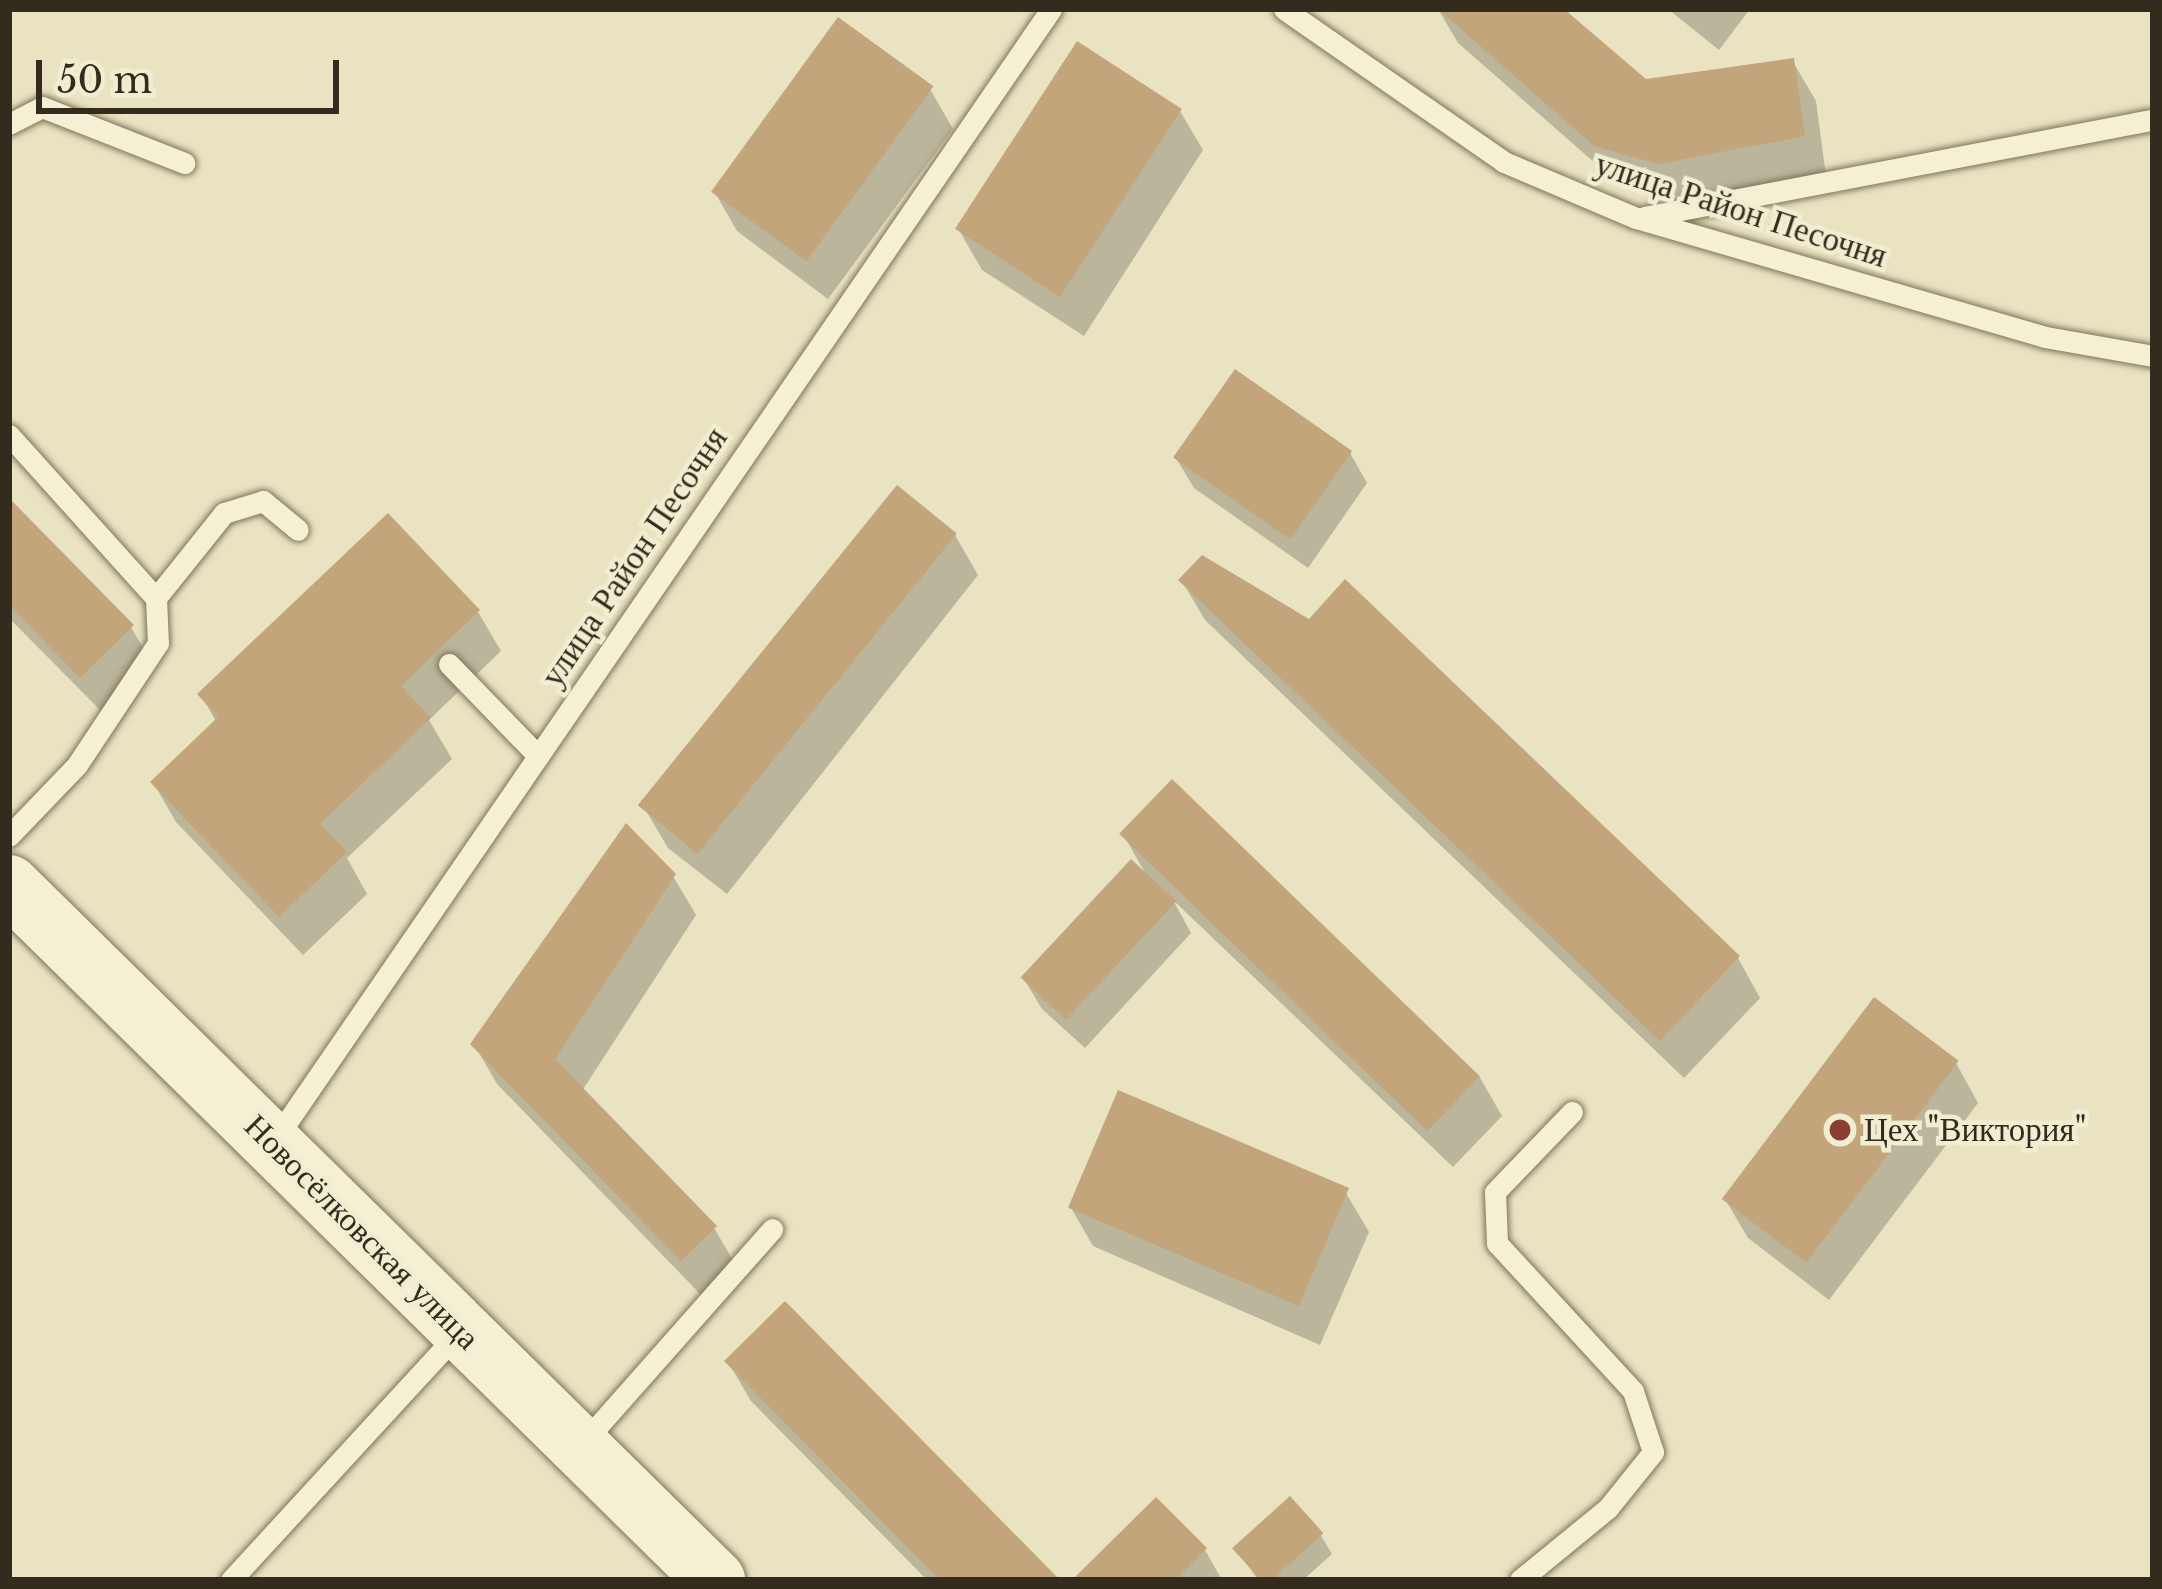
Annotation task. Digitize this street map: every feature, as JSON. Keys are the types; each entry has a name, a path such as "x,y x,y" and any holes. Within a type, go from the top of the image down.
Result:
{"street":[{"name":"Новосёлковская улица","path":"9,885 715,1580"}],"lane":[{"name":"улица Район Песочня","path":"272,1143 1051,9"},
{"name":"улица Район Песочня","path":"1284,9 1504,162 1636,218 2045,337 2153,356"},
{"path":"9,124 42,106 184,163"},
{"path":"1636,218 2150,120"},
{"path":"9,435 156,598 158,643 76,765 9,836"},
{"path":"156,598 224,513 263,501 298,530"},
{"path":"449,664 538,756"},
{"path":"1520,1580 1608,1508 1653,1452 1634,1390 1497,1243 1495,1192 1572,1112"},
{"path":"580,1447 772,1228"},
{"path":"231,1580 461,1330"}],"building":[{"path":"1438,9 1564,9 1646,79 1794,58 1805,136 1659,164 1594,146"},
{"path":"838,17 933,86 807,261 711,192"},
{"path":"1077,41 1182,109 1060,297 955,229"},
{"path":"1235,369 1352,451 1290,539 1173,457"},
{"path":"897,485 957,533 698,854 638,805"},
{"path":"9,498 134,625 80,678 9,605"},
{"path":"388,513 480,610 401,686 431,718 320,824 347,852 279,917 150,782 218,717 197,694"},
{"path":"1202,555 1309,619 1345,579 1740,956 1660,1041 1178,580"},
{"path":"1172,779 1480,1076 1427,1131 1119,834"},
{"path":"626,823 676,874 555,1059 717,1226 681,1261 470,1044"},
{"path":"1131,859 1176,901 1066,1020 1021,977"},
{"name":"Цех \"Виктория\"","path":"1874,997 1959,1061 1806,1263 1722,1199"},
{"path":"1118,1090 1349,1188 1299,1306 1068,1208"},
{"path":"785,1301 1060,1580 940,1580 724,1361"},
{"path":"1290,1496 1323,1533 1271,1580 1261,1580 1232,1548"},
{"path":"1156,1497 1207,1548 1175,1580 1072,1580"}],"place":[{"name":"Цех \"Виктория\"","path":"1840,1130"}]}
